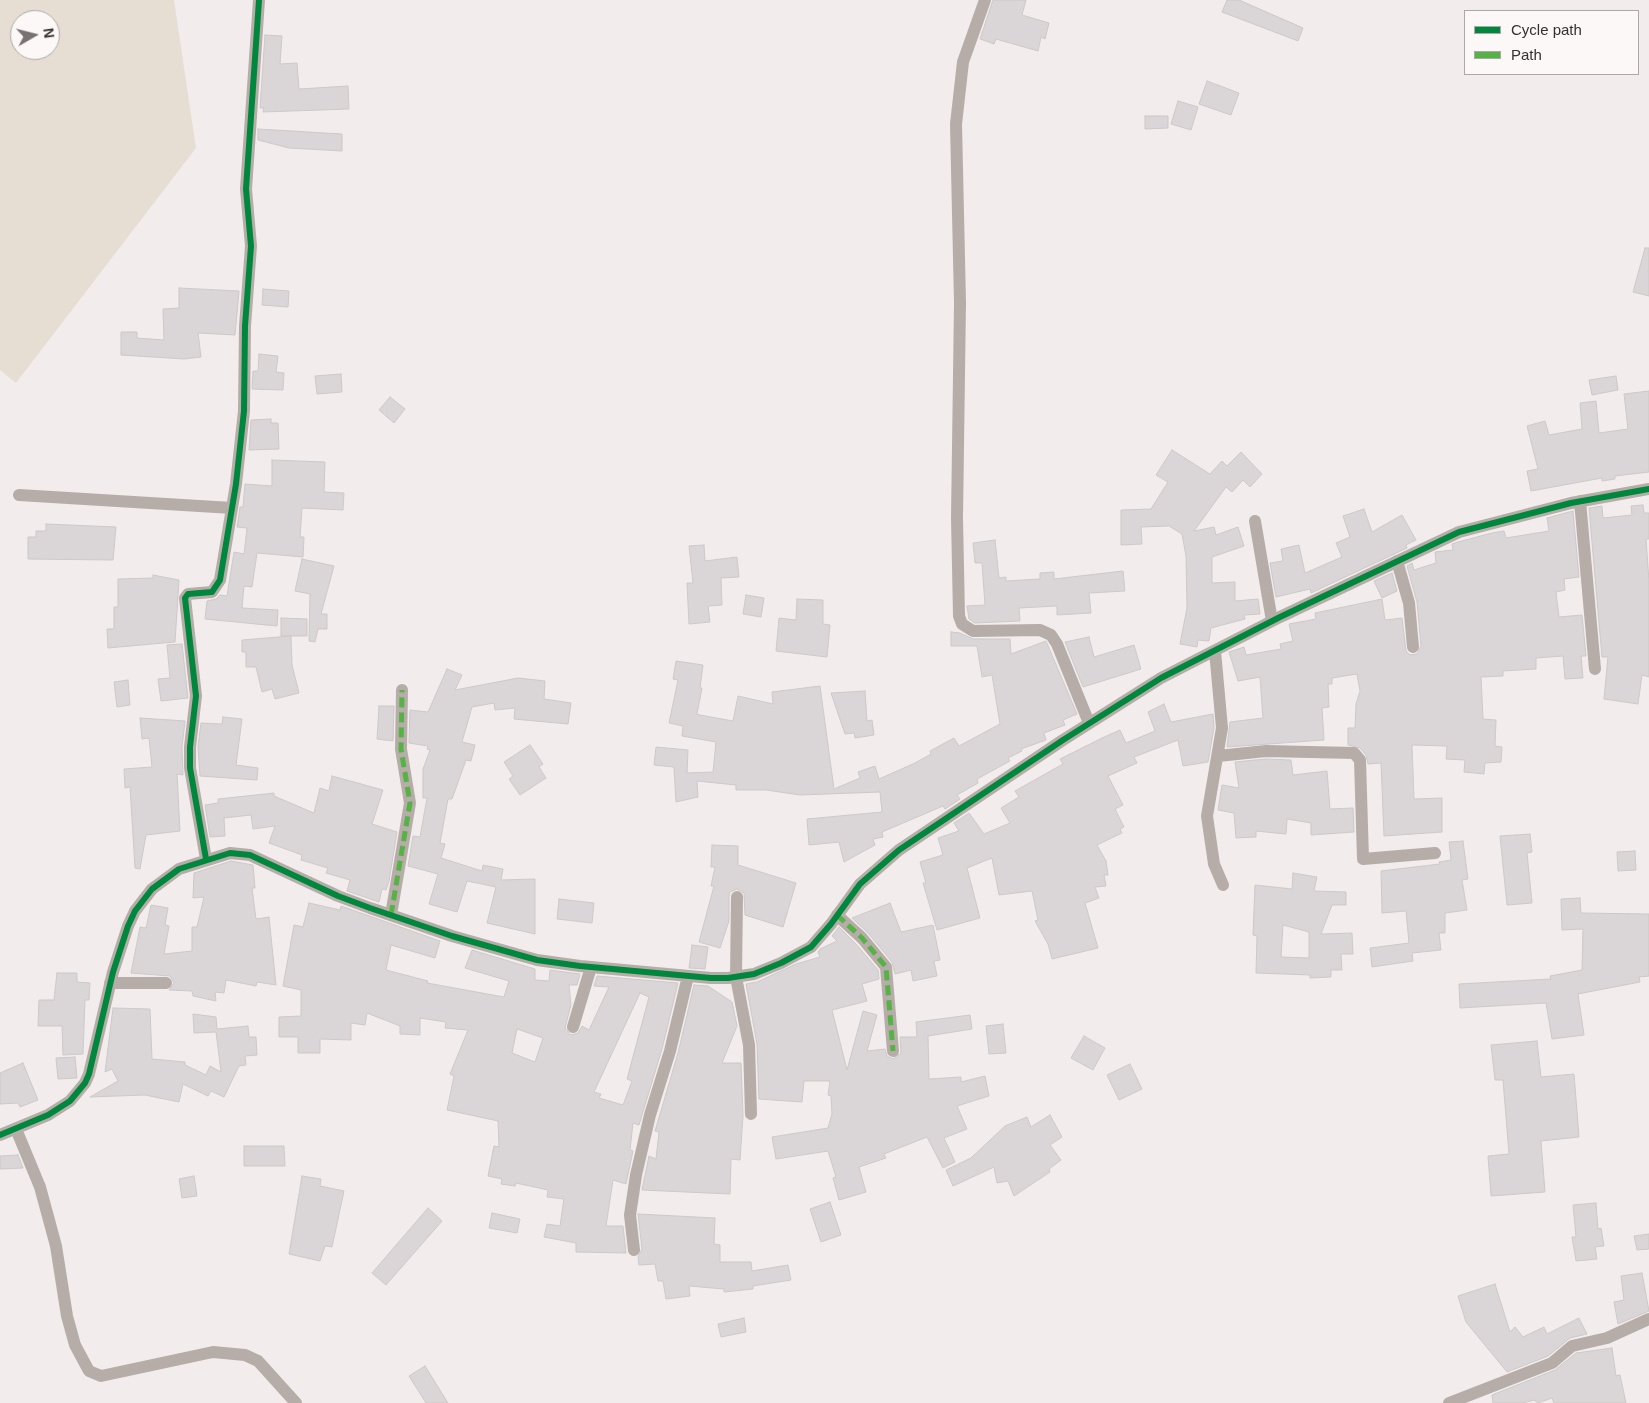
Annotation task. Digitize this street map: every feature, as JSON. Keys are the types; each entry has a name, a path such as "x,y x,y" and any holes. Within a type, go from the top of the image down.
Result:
{"street":[{"path":"206,859 190,768 190,747 196,696 185,598 188,594 215,590 220,580 232,508 244,411 245,340 251,246 246,189 259,0"},
{"path":"985,0 963,62 956,124 960,303 957,518 959,616 962,624 973,631 1040,630 1051,635 1057,644 1089,723"},
{"path":"0,1135 60,1107 76,1095 86,1083 90,1074 110,983 128,926 143,899 170,874 206,859 230,853 250,855 338,896 452,936 536,960 591,967 728,978 772,968 802,952 817,940 860,884 899,850 1089,723 1161,678 1272,621 1459,532 1580,501 1649,488"},
{"path":"19,495 232,508"},
{"path":"1580,501 1595,669"},
{"path":"1255,521 1272,621"},
{"path":"1397,561 1409,603 1413,646"},
{"path":"1215,650 1222,716 1218,756 1206,816 1214,864 1223,885"},
{"path":"391,915 410,803 401,749 402,690"},
{"path":"1218,756 1266,751 1354,753 1360,760 1363,859 1435,853"},
{"path":"737,898 736,977 749,1045 751,1114"},
{"path":"837,915 862,938 886,967 893,1051"},
{"path":"573,1027 591,967"},
{"path":"634,1250 630,1215 636,1175 650,1115 670,1051 688,976"},
{"path":"110,983 166,983"},
{"path":"16,1129 40,1187 56,1246 67,1316 75,1345 89,1371 101,1376 213,1352 245,1355 258,1361 296,1403"},
{"path":"1449,1403 1552,1363 1572,1346 1607,1338 1649,1319"}],"shaded area":[{"path":"0,0 174,0 196,148 16,383 0,370"}],"building":[{"path":"993,0 1026,0 1022,15 1049,23 1045,39 1041,37 1038,51 996,39 994,44 980,39"},
{"path":"1227,0 1239,0 1303,28 1298,41 1222,12"},
{"path":"265,35 282,36 280,64 297,63 299,89 348,86 349,109 263,112 264,108 260,108"},
{"path":"1207,81 1239,93 1231,115 1199,104"},
{"path":"1178,101 1198,107 1191,130 1171,124"},
{"path":"1145,116 1168,116 1168,128 1145,129"},
{"path":"258,129 342,134 342,151 289,148 258,140"},
{"path":"1645,248 1649,248 1649,296 1633,292"},
{"path":"179,288 239,291 235,335 198,333 201,357 184,359 121,355 121,332 137,332 137,338 164,340 163,309 179,308"},
{"path":"263,289 289,291 288,307 262,305"},
{"path":"259,354 278,356 276,372 284,373 283,390 252,389 253,371 258,371"},
{"path":"341,374 342,392 317,394 315,376"},
{"path":"1616,376 1618,390 1592,395 1589,380"},
{"path":"1649,391 1649,472 1615,476 1615,479 1602,481 1602,478 1531,491 1527,471 1538,469 1527,426 1545,421 1549,435 1582,429 1580,403 1596,401 1599,433 1628,429 1624,394"},
{"path":"390,397 405,409 394,423 379,410"},
{"path":"271,419 271,423 278,423 279,449 249,450 251,420"},
{"path":"1172,450 1210,474 1222,461 1227,466 1241,452 1262,474 1250,487 1243,480 1232,492 1226,487 1194,531 1214,527 1216,535 1238,527 1244,546 1212,557 1212,583 1235,582 1235,601 1258,599 1260,614 1244,615 1245,619 1211,628 1209,641 1198,640 1197,647 1180,644 1187,608 1186,556 1182,534 1169,526 1141,527 1142,544 1121,545 1121,510 1151,509 1168,482 1156,475"},
{"path":"272,460 325,462 324,492 344,493 343,510 302,508 300,537 304,537 303,557 257,553 252,587 244,586 242,608 278,610 277,626 205,619 207,601 216,599 220,595 227,596 234,552 244,554 247,528 237,527 240,507 243,507 245,484 272,486"},
{"path":"1643,505 1644,513 1649,513 1649,539 1646,539 1649,581 1649,677 1642,675 1638,704 1604,699 1608,657 1602,657 1589,508 1602,506 1603,518 1632,515 1631,506"},
{"path":"1364,509 1372,532 1402,515 1416,540 1406,545 1407,548 1311,593 1310,589 1276,597 1270,563 1283,561 1281,549 1299,545 1305,573 1342,557 1336,543 1350,537 1343,516"},
{"path":"1573,511 1579,577 1564,579 1565,590 1556,592 1559,617 1582,615 1586,656 1581,656 1583,678 1565,679 1563,656 1536,658 1536,669 1503,671 1503,676 1481,677 1483,719 1496,720 1495,746 1502,747 1501,762 1485,763 1484,774 1464,772 1465,760 1446,759 1447,746 1412,745 1414,799 1442,798 1442,832 1384,836 1381,763 1368,764 1366,755 1360,748 1348,745 1348,728 1355,728 1356,704 1360,691 1357,674 1332,678 1332,684 1328,684 1329,707 1322,708 1324,740 1227,747 1230,722 1263,718 1260,677 1238,681 1229,652 1244,647 1246,655 1281,649 1280,644 1293,641 1289,624 1316,619 1315,613 1382,599 1385,620 1402,618 1406,651 1410,655 1417,654 1421,646 1417,602 1407,566 1412,563 1414,570 1436,563 1435,552 1453,550 1452,544 1492,533 1504,531 1506,538 1549,531 1547,518"},
{"path":"46,524 116,527 113,560 28,559 28,537 36,537 36,531 46,531"},
{"path":"995,540 999,578 1006,577 1006,581 1040,579 1040,573 1054,572 1054,579 1123,571 1125,591 1089,593 1091,613 1057,615 1057,606 1019,608 1020,621 975,623 969,619 967,606 985,605 982,563 975,563 973,543"},
{"path":"704,545 705,561 737,557 739,577 721,578 722,605 708,606 710,622 689,624 687,583 693,583 689,546"},
{"path":"302,559 334,566 321,614 327,614 327,629 318,629 315,642 309,641 310,594 295,591"},
{"path":"1392,573 1397,591 1382,598 1374,581"},
{"path":"153,575 179,580 175,642 108,648 107,629 114,629 114,607 118,607 118,579 153,578"},
{"path":"746,595 764,598 761,617 743,614"},
{"path":"797,599 823,600 823,624 830,625 827,657 776,651 779,618 796,620"},
{"path":"281,618 307,619 307,636 281,636"},
{"path":"951,632 960,633 973,639 1010,639 1011,654 1046,641 1077,714 1063,720 1065,725 1044,733 1046,740 1021,749 1022,751 1008,758 1010,761 977,779 978,783 957,795 960,799 945,809 943,806 882,832 883,837 873,839 875,845 844,862 839,842 809,845 807,819 882,812 880,792 800,795 766,790 736,790 736,785 697,781 698,797 676,802 674,767 654,765 656,747 688,750 687,773 713,772 716,742 682,736 683,726 669,723 678,680 673,679 676,661 703,665 700,688 702,688 697,714 733,721 738,696 773,704 772,692 820,686 834,789 860,778 858,772 875,766 879,779 915,763 931,754 930,751 954,738 959,746 1000,724 992,675 982,677 977,646 951,646"},
{"path":"291,636 292,665 299,693 275,699 272,689 262,692 256,667 246,667 246,652 242,652 242,640"},
{"path":"1089,637 1094,657 1134,645 1141,669 1083,687 1065,642"},
{"path":"182,644 188,698 161,701 158,679 170,678 167,645"},
{"path":"447,669 462,675 455,690 518,678 545,681 544,699 571,703 568,724 514,719 515,708 495,710 494,703 472,707 462,742 475,745 471,761 466,760 452,799 448,799 440,843 445,844 441,858 482,871 483,865 503,869 501,880 535,879 535,934 487,923 496,887 467,881 457,912 429,904 438,874 408,866 413,836 420,837 427,798 423,798 423,769 430,750 427,749 428,746 409,743 410,710 428,712"},
{"path":"128,680 130,705 117,707 114,682"},
{"path":"865,691 867,721 872,720 874,735 855,738 854,733 845,734 831,693"},
{"path":"1164,704 1171,722 1213,714 1214,728 1208,762 1183,766 1178,740 1134,757 1137,763 1108,776 1123,805 1115,809 1124,827 1120,829 1122,833 1097,845 1106,861 1108,875 1104,875 1106,886 1095,887 1099,898 1085,903 1098,948 1052,959 1048,944 1035,921 1038,920 1032,891 999,895 992,858 967,868 980,918 937,930 923,883 926,883 920,862 943,855 938,838 959,831 954,823 969,813 984,834 1010,823 1001,808 1019,797 1015,791 1063,764 1060,759 1120,730 1126,743 1155,731 1148,712"},
{"path":"379,706 394,706 393,741 377,739"},
{"path":"223,717 242,719 236,765 258,768 257,780 200,776 198,747 201,723 222,724"},
{"path":"140,718 185,721 182,747 183,775 177,774 180,831 146,835 140,869 135,868 130,787 125,788 124,769 152,767 149,738 142,739"},
{"path":"530,745 543,764 539,767 546,778 520,795 509,779 513,776 504,762"},
{"path":"1266,759 1291,760 1293,775 1327,771 1330,809 1353,808 1354,832 1311,835 1311,823 1287,819 1286,834 1256,831 1256,837 1236,838 1234,813 1218,810 1222,785 1239,788 1235,762"},
{"path":"332,776 383,790 372,824 397,832 389,881 386,890 382,889 379,902 347,891 350,880 326,873 328,868 301,860 302,855 269,843 275,826 253,829 251,815 224,818 225,836 210,837 205,805 218,803 218,799 274,793 274,796 314,813 320,788 329,791"},
{"path":"1530,834 1532,852 1527,853 1532,903 1507,905 1500,836"},
{"path":"1463,841 1468,879 1462,880 1467,910 1445,913 1445,933 1439,933 1441,950 1412,953 1413,961 1372,967 1370,948 1409,943 1406,911 1382,913 1381,871 1440,864 1439,862 1451,860 1449,842"},
{"path":"712,845 738,846 738,865 796,883 783,927 745,915 744,893 737,889 730,892 729,921 720,948 699,942 714,886 711,886 715,867 711,867"},
{"path":"1635,851 1636,870 1618,871 1617,852"},
{"path":"231,861 253,865 255,888 252,888 256,919 269,917 276,985 257,982 256,986 226,980 224,993 215,992 216,1001 193,996 192,991 169,990 174,983 170,976 131,973 140,927 146,928 151,905 168,908 165,925 169,926 164,954 192,951 192,927 197,927 204,897 193,898 194,873"},
{"path":"1293,873 1317,877 1314,891 1346,892 1346,905 1332,905 1321,934 1352,933 1353,954 1341,954 1342,970 1331,970 1331,977 1310,978 1310,975 1256,973 1257,936 1253,935 1255,885 1292,889","holes":["1283,925 1309,932 1309,958 1281,957"]},
{"path":"1580,898 1581,913 1649,914 1649,976 1639,977 1640,982 1578,994 1584,1035 1552,1039 1546,1003 1460,1008 1459,984 1551,979 1550,976 1582,970 1583,929 1562,930 1561,899"},
{"path":"559,899 594,903 592,923 557,919"},
{"path":"309,903 340,910 341,906 440,941 435,958 391,945 386,970 428,981 427,983 504,997 509,981 465,968 472,950 535,969 535,980 549,981 550,970 580,974 577,985 569,985 571,1005 565,1028 571,1035 578,1033 582,1026 589,1030 609,987 594,986 597,976 678,983 662,1049 639,1125 633,1123 630,1150 633,1151 626,1184 613,1180 606,1226 623,1226 626,1253 576,1252 576,1243 544,1237 547,1224 560,1226 564,1199 547,1197 548,1190 516,1183 515,1186 501,1184 502,1179 488,1176 494,1146 499,1147 498,1121 447,1110 454,1076 450,1074 468,1030 445,1028 446,1022 420,1018 420,1035 400,1034 400,1026 367,1013 365,1025 351,1023 351,1040 320,1039 320,1053 298,1053 298,1037 279,1037 279,1017 301,1016 301,990 283,986 294,925 303,927","holes":["640,993 649,997 627,1079 632,1081 623,1105 599,1098 601,1094 594,1092","517,1029 543,1038 535,1062 512,1053"]},
{"path":"890,903 901,932 933,925 940,960 934,961 937,976 913,981 911,970 895,974 892,962 868,933 852,918"},
{"path":"839,927 878,970 879,979 862,984 867,1001 832,1010 847,1070 863,1011 877,1015 867,1051 885,1049 887,1056 893,1059 901,1053 900,1037 917,1037 916,1022 970,1015 972,1029 928,1036 929,1079 961,1077 961,1082 985,1076 989,1096 957,1106 967,1129 944,1138 955,1162 943,1168 927,1137 884,1154 886,1158 859,1167 866,1192 839,1200 833,1178 836,1177 828,1151 776,1159 772,1137 828,1128 832,1114 831,1096 828,1095 830,1081 804,1081 802,1102 759,1099 757,1044 746,984 757,982 796,964 820,957 818,952 820,949 837,941 832,936"},
{"path":"692,945 708,947 705,969 689,968"},
{"path":"57,973 77,973 77,982 90,983 89,1000 85,1000 83,1054 63,1055 62,1026 38,1026 39,1000 54,1000"},
{"path":"694,985 708,986 732,1002 737,1026 722,1063 741,1063 743,1116 740,1160 731,1159 730,1194 642,1190 649,1156 656,1159 659,1132 655,1131 678,1053"},
{"path":"113,1008 150,1009 152,1059 185,1062 185,1065 206,1075 210,1066 221,1072 216,1032 194,1033 193,1014 216,1017 217,1029 248,1026 249,1037 256,1037 257,1055 245,1056 246,1065 239,1066 224,1097 211,1091 208,1096 183,1084 179,1102 145,1095 90,1097 118,1081 112,1069 105,1072"},
{"path":"1003,1024 1006,1053 989,1054 986,1026"},
{"path":"1084,1036 1105,1048 1093,1070 1071,1058"},
{"path":"1537,1041 1541,1077 1574,1074 1579,1137 1541,1141 1545,1192 1491,1196 1488,1156 1509,1154 1503,1080 1495,1080 1491,1045"},
{"path":"75,1057 77,1078 58,1079 56,1058"},
{"path":"23,1063 38,1100 20,1107 18,1103 0,1104 0,1073"},
{"path":"1130,1064 1142,1089 1119,1100 1107,1075"},
{"path":"1050,1115 1062,1137 1050,1145 1061,1160 1049,1169 1050,1172 1014,1196 1008,1181 997,1183 994,1167 953,1186 946,1170 971,1158 1005,1126 1027,1117 1031,1127"},
{"path":"244,1146 284,1146 285,1166 244,1166"},
{"path":"18,1155 23,1168 0,1169 0,1156"},
{"path":"194,1176 197,1196 182,1198 179,1179"},
{"path":"302,1176 321,1179 320,1186 344,1191 332,1247 325,1246 320,1261 289,1254"},
{"path":"830,1202 841,1235 821,1242 810,1209"},
{"path":"1596,1203 1598,1229 1601,1228 1604,1246 1595,1247 1597,1259 1576,1261 1572,1237 1576,1237 1573,1205"},
{"path":"428,1208 442,1221 386,1285 372,1273"},
{"path":"492,1213 520,1219 517,1233 489,1228"},
{"path":"638,1214 715,1218 714,1244 720,1245 720,1262 751,1262 752,1271 788,1265 791,1280 753,1286 753,1289 724,1292 724,1289 689,1286 690,1296 666,1299 663,1281 658,1281 655,1264 639,1265 638,1257 642,1249"},
{"path":"1649,1234 1649,1249 1637,1250 1634,1236"},
{"path":"1642,1273 1649,1311 1618,1324 1614,1302 1624,1300 1621,1276"},
{"path":"1495,1284 1510,1332 1515,1327 1523,1337 1544,1327 1547,1334 1579,1318 1587,1334 1570,1338 1548,1356 1507,1372 1466,1322 1458,1296"},
{"path":"744,1318 746,1332 721,1337 718,1324"},
{"path":"1612,1348 1616,1376 1620,1375 1626,1403 1554,1403 1552,1398 1538,1403 1534,1400 1523,1403 1493,1403 1492,1395 1555,1370 1576,1353"},
{"path":"425,1366 448,1403 426,1403 409,1376"}],"marked path":[{"path":"391,915 410,803 401,749 402,690"},
{"path":"837,915 862,938 886,967 893,1051"}],"cycle path":[{"path":"206,859 190,768 190,747 196,696 185,598 188,594 212,592 220,580 236,484 244,411 245,326 251,246 246,189 259,0"},
{"path":"0,1135 48,1115 70,1101 85,1083 89,1074 113,972 128,926 135,911 152,889 179,869 230,853 250,855 338,896 370,908 452,936 537,960 580,966 711,978 728,978 754,974 781,963 811,947 831,924 860,884 899,850 1063,740 1161,678 1280,617 1459,532 1571,503 1649,489"}]}
